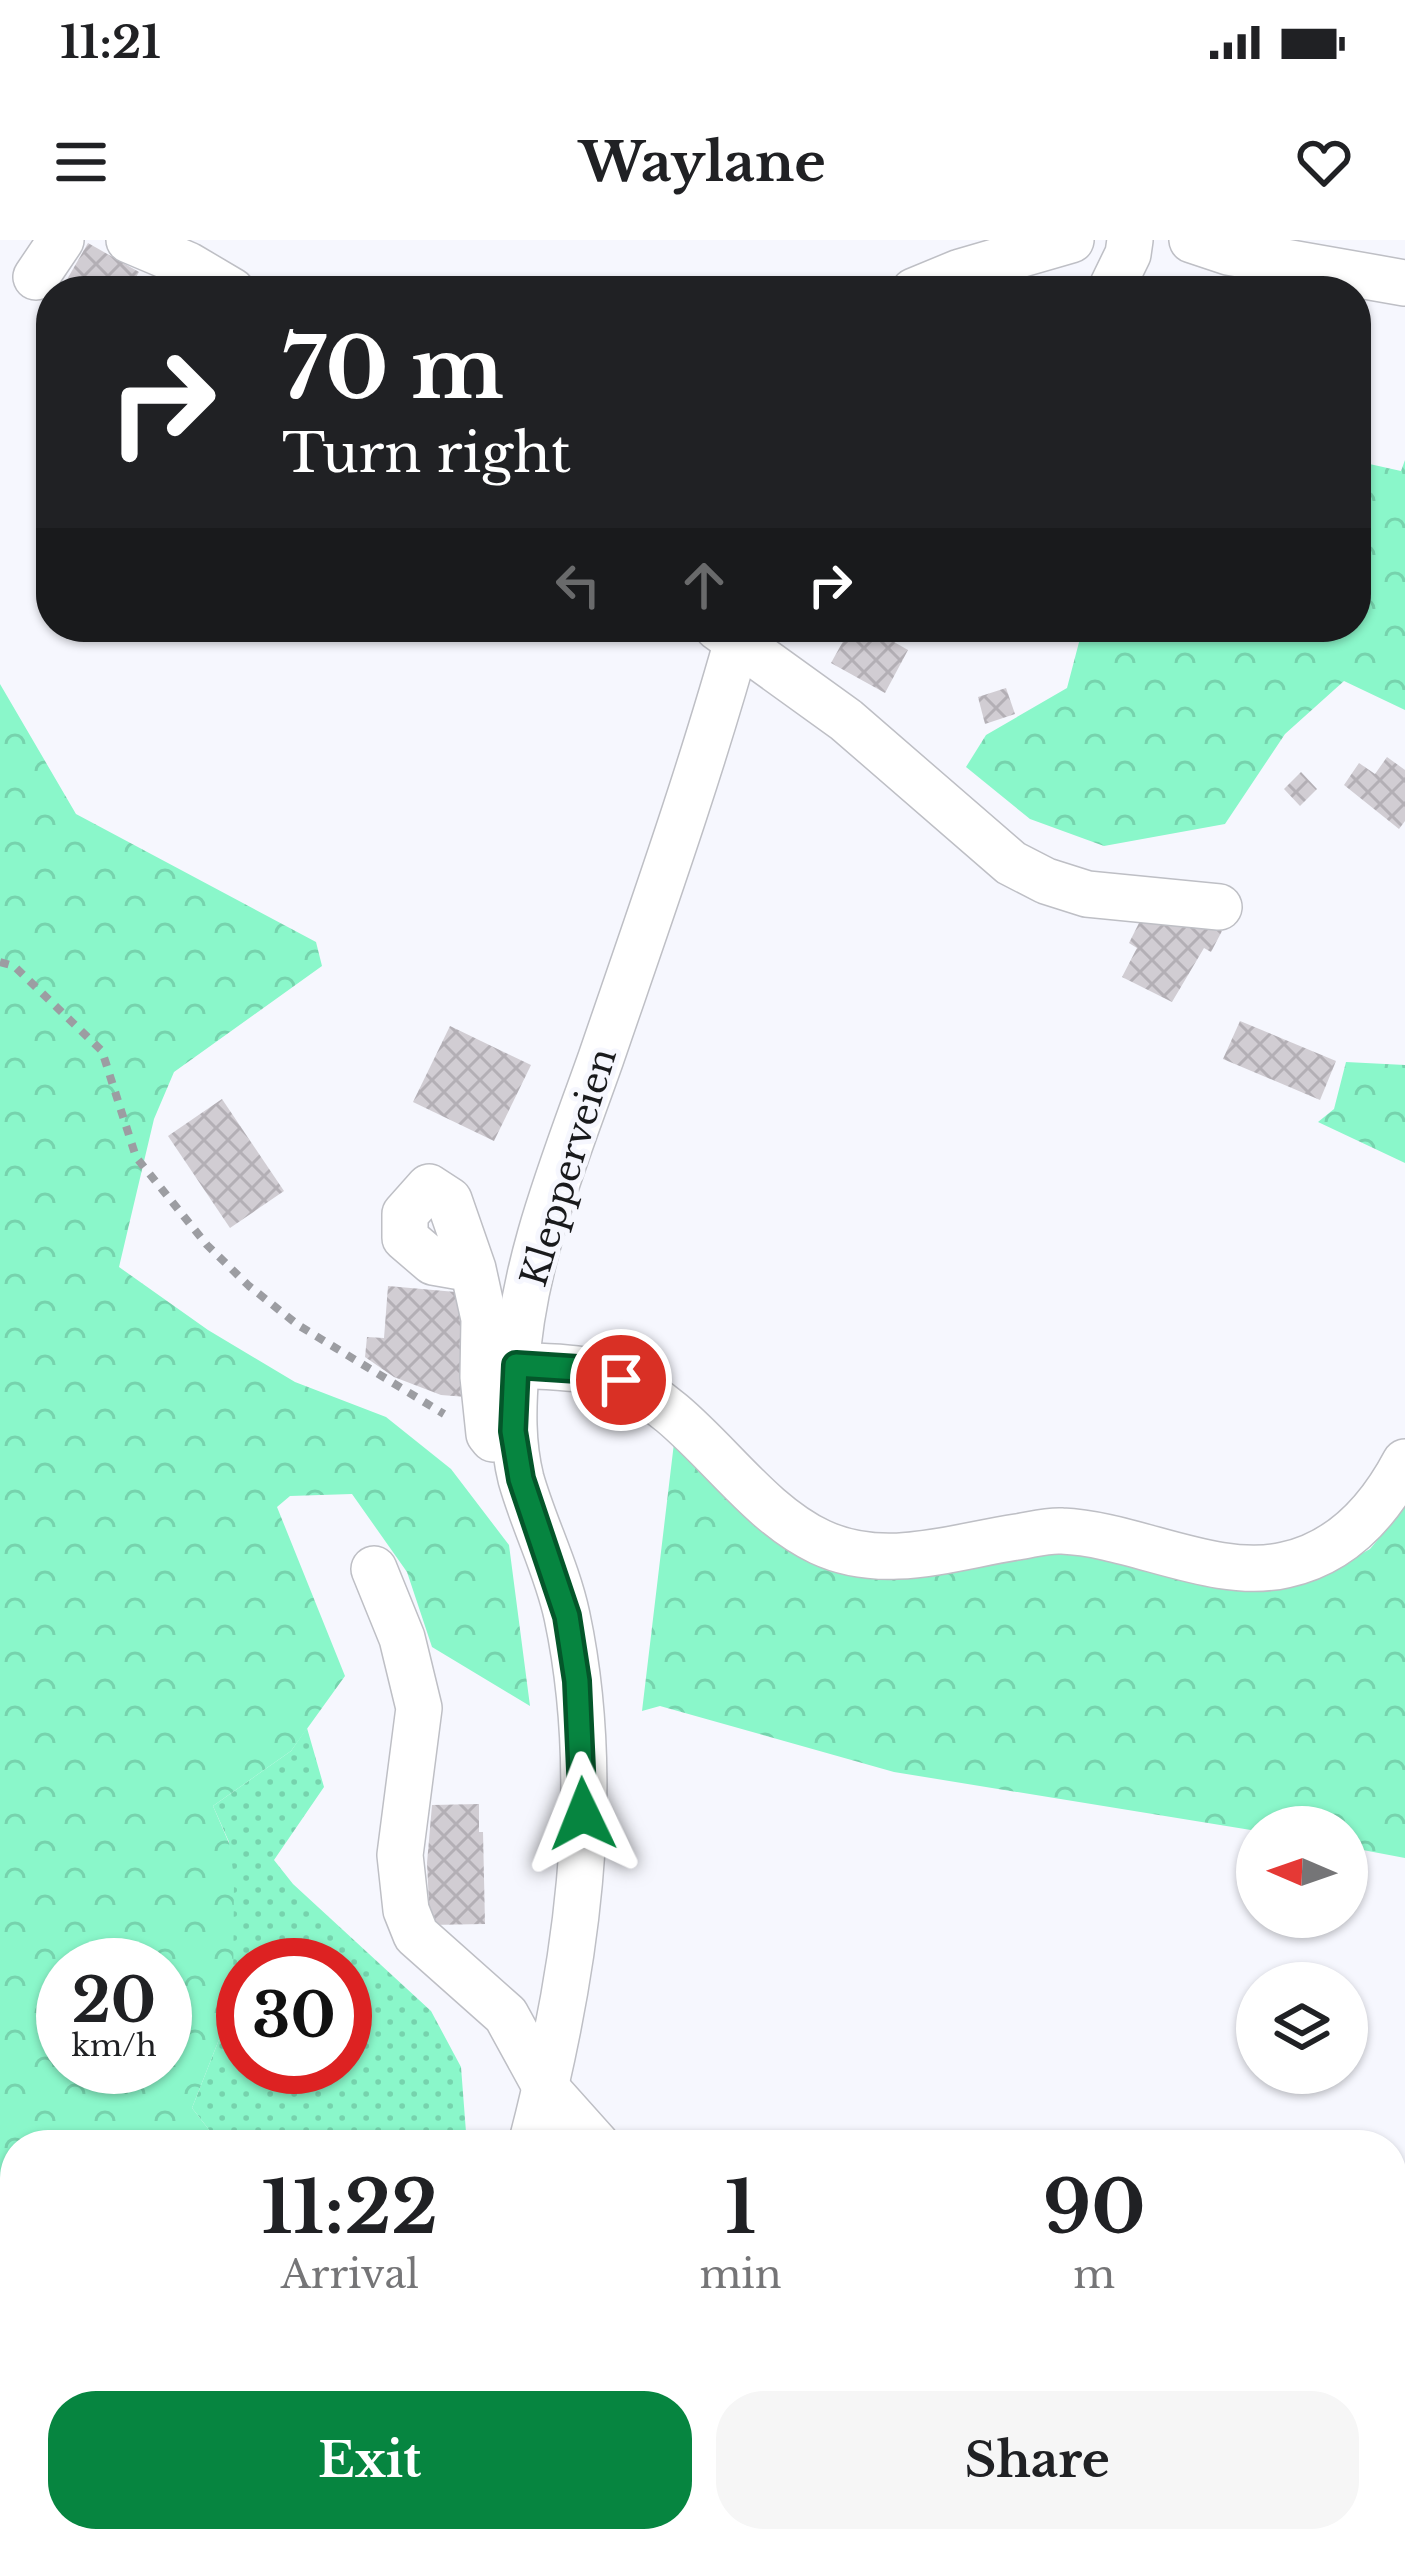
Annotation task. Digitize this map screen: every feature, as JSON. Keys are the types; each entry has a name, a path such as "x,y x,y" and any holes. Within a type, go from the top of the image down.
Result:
{"street":[{"path":"37,276 61,240"},
{"path":"129,240 207,276"},
{"path":"950,276 1071,240"},
{"path":"1117,276 1130,240"},
{"path":"1192,240 1228,252 1361,276"},
{"path":"1371,278 1405,284"},
{"name":"Klepperveien","path":"535,2130 567,1979 583,1814 577,1681 567,1616 520,1468 513,1431 516,1365 533,1252 665,872 729,642"},
{"path":"745,642 846,721 1010,862 1046,881 1087,894 1219,907"},
{"path":"473,1269 484,1319 489,1434 520,1468"},
{"path":"516,1365 578,1369 621,1380 671,1415 800,1531 846,1552 873,1557 946,1551 1059,1530 1126,1540 1218,1564 1256,1569 1284,1566 1341,1543 1368,1517 1405,1462"},
{"path":"374,1569 402,1638 419,1708 400,1855 406,1910 416,1935 506,2015 546,2087 584,2130"}],"path":[{"path":"0,962 14,966 103,1051 136,1157 207,1245 249,1286 298,1325 424,1405 489,1434"}],"green space":[{"path":"1405,460 1405,710 1344,681 1285,734 1225,824 1104,846 1030,819 966,767 986,735 1067,688 1079,642 1371,642 1371,464 1401,471"},
{"path":"0,684 76,814 316,942 322,966 174,1072 154,1119 119,1267 208,1330 295,1382 386,1417 451,1469 509,1545 530,1706 432,1647 407,1572 352,1494 290,1496 277,1507 345,1676 291,1751 213,1806 229,1843 234,1877 234,1938 216,1938 216,2047 192,2108 209,2130 0,2130"},
{"path":"1346,1062 1405,1065 1405,1163 1318,1122 1334,1109"},
{"path":"674,1443 773,1532 1037,1551 1316,1579 1370,1549 1405,1507 1405,1858 1368,1851 1368,1806 1236,1806 1236,1828 894,1772 660,1706 642,1711"},
{"path":"307,1728 324,1787 274,1860 352,1938 231,1938 229,1842 213,1806 291,1751"},
{"path":"372,1957 431,2011 461,2067 466,2130 209,2130 192,2108 216,2047 216,2094 372,2094"}],"building":[{"path":"88,243 139,272 137,276 69,276"},
{"path":"843,642 894,642 908,650 885,693 831,663"},
{"path":"1006,688 1015,714 985,724 978,697"},
{"path":"1387,757 1405,770 1405,821 1399,829 1344,785 1359,763 1375,774"},
{"path":"1301,772 1317,789 1300,806 1284,789"},
{"path":"1143,915 1168,915 1193,928 1198,918 1222,931 1211,952 1204,948 1172,1002 1122,977 1137,948 1129,943"},
{"path":"1240,1021 1336,1061 1320,1100 1223,1059"},
{"path":"450,1026 531,1065 494,1141 413,1102"},
{"path":"222,1099 284,1191 230,1228 168,1136"},
{"path":"388,1286 467,1293 466,1397 441,1395 394,1377 365,1357 367,1337 384,1338"},
{"path":"479,1804 485,1924 430,1925 427,1863 432,1805"}],"route":[{"path":"583,1814 577,1681 567,1616 521,1479 513,1431 516,1365 578,1369 621,1380"}]}
